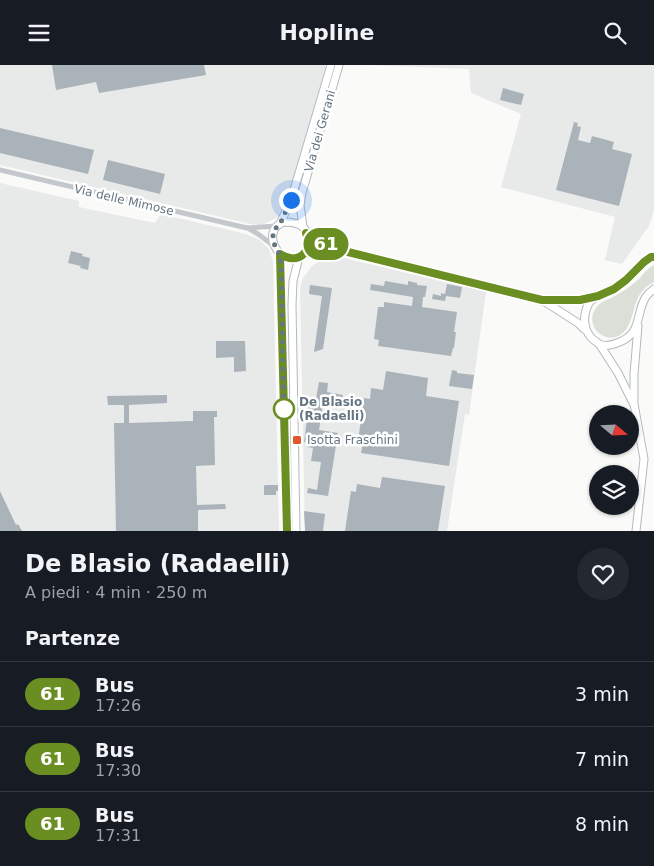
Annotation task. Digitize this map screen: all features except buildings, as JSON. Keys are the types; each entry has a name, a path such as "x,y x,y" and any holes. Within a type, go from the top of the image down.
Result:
{"street":[{"name":"Via dei Gerani","path":"279,225 291,200 331,65"},
{"name":"Via dei Gerani","path":"304,230 300,205 302,193 339,65"},
{"name":"Via delle Mimose","path":"0,170 247,228"},
{"path":"247,228 279,225 288,222 295,223 321,242 344,251 542,300 580,300 598,296 614,289 653,255"},
{"path":"275,247 274,230 279,225"},
{"path":"247,228 275,247 280,254 290,258 322,252 344,251"},
{"path":"296,531 292,305 293,281 301,255 308,247 308,240 304,230"},
{"path":"280,254 287,531"},
{"path":"636,531 644,459 634,404 634,374 639,321 643,303 648,294 654,289"},
{"path":"587,332 584,324 586,313 590,303 598,296"},
{"path":"542,300 578,323 600,345 634,404"},
{"path":"600,345 613,345 624,341 633,332 639,321"}],"shaded area":[{"path":"0,65 326,66 288,198 277,218 261,225 0,165"},
{"path":"366,65 654,65 654,210 649,226 622,264 605,260 615,217 501,187 521,114 471,93 469,69"},
{"path":"0,183 79,201 79,207 155,223 161,214 246,234 260,240 269,249 273,262 279,531 0,531"},
{"path":"344,258 486,292 469,415 465,414 447,531 305,531 300,288 303,278 313,265 322,260"},
{"path":"654,265 654,282 640,294 626,330 614,337 607,337 597,331 592,320 596,308 629,287"}],"bus line":[{"name":"61","path":"287,531 280,254 296,258 304,254 308,247 306,233 321,242 344,251 542,300 580,300 598,296 614,289 644,262 654,257"}],"place":[{"name":"De Blasio (Radaelli)","path":"284,409"},
{"name":"Isotta Fraschini","path":"297,440"}],"route":[{"path":"284,409 284,416 281,264 280,254 275,247 273,236 274,230 280,224 291,200"}]}
